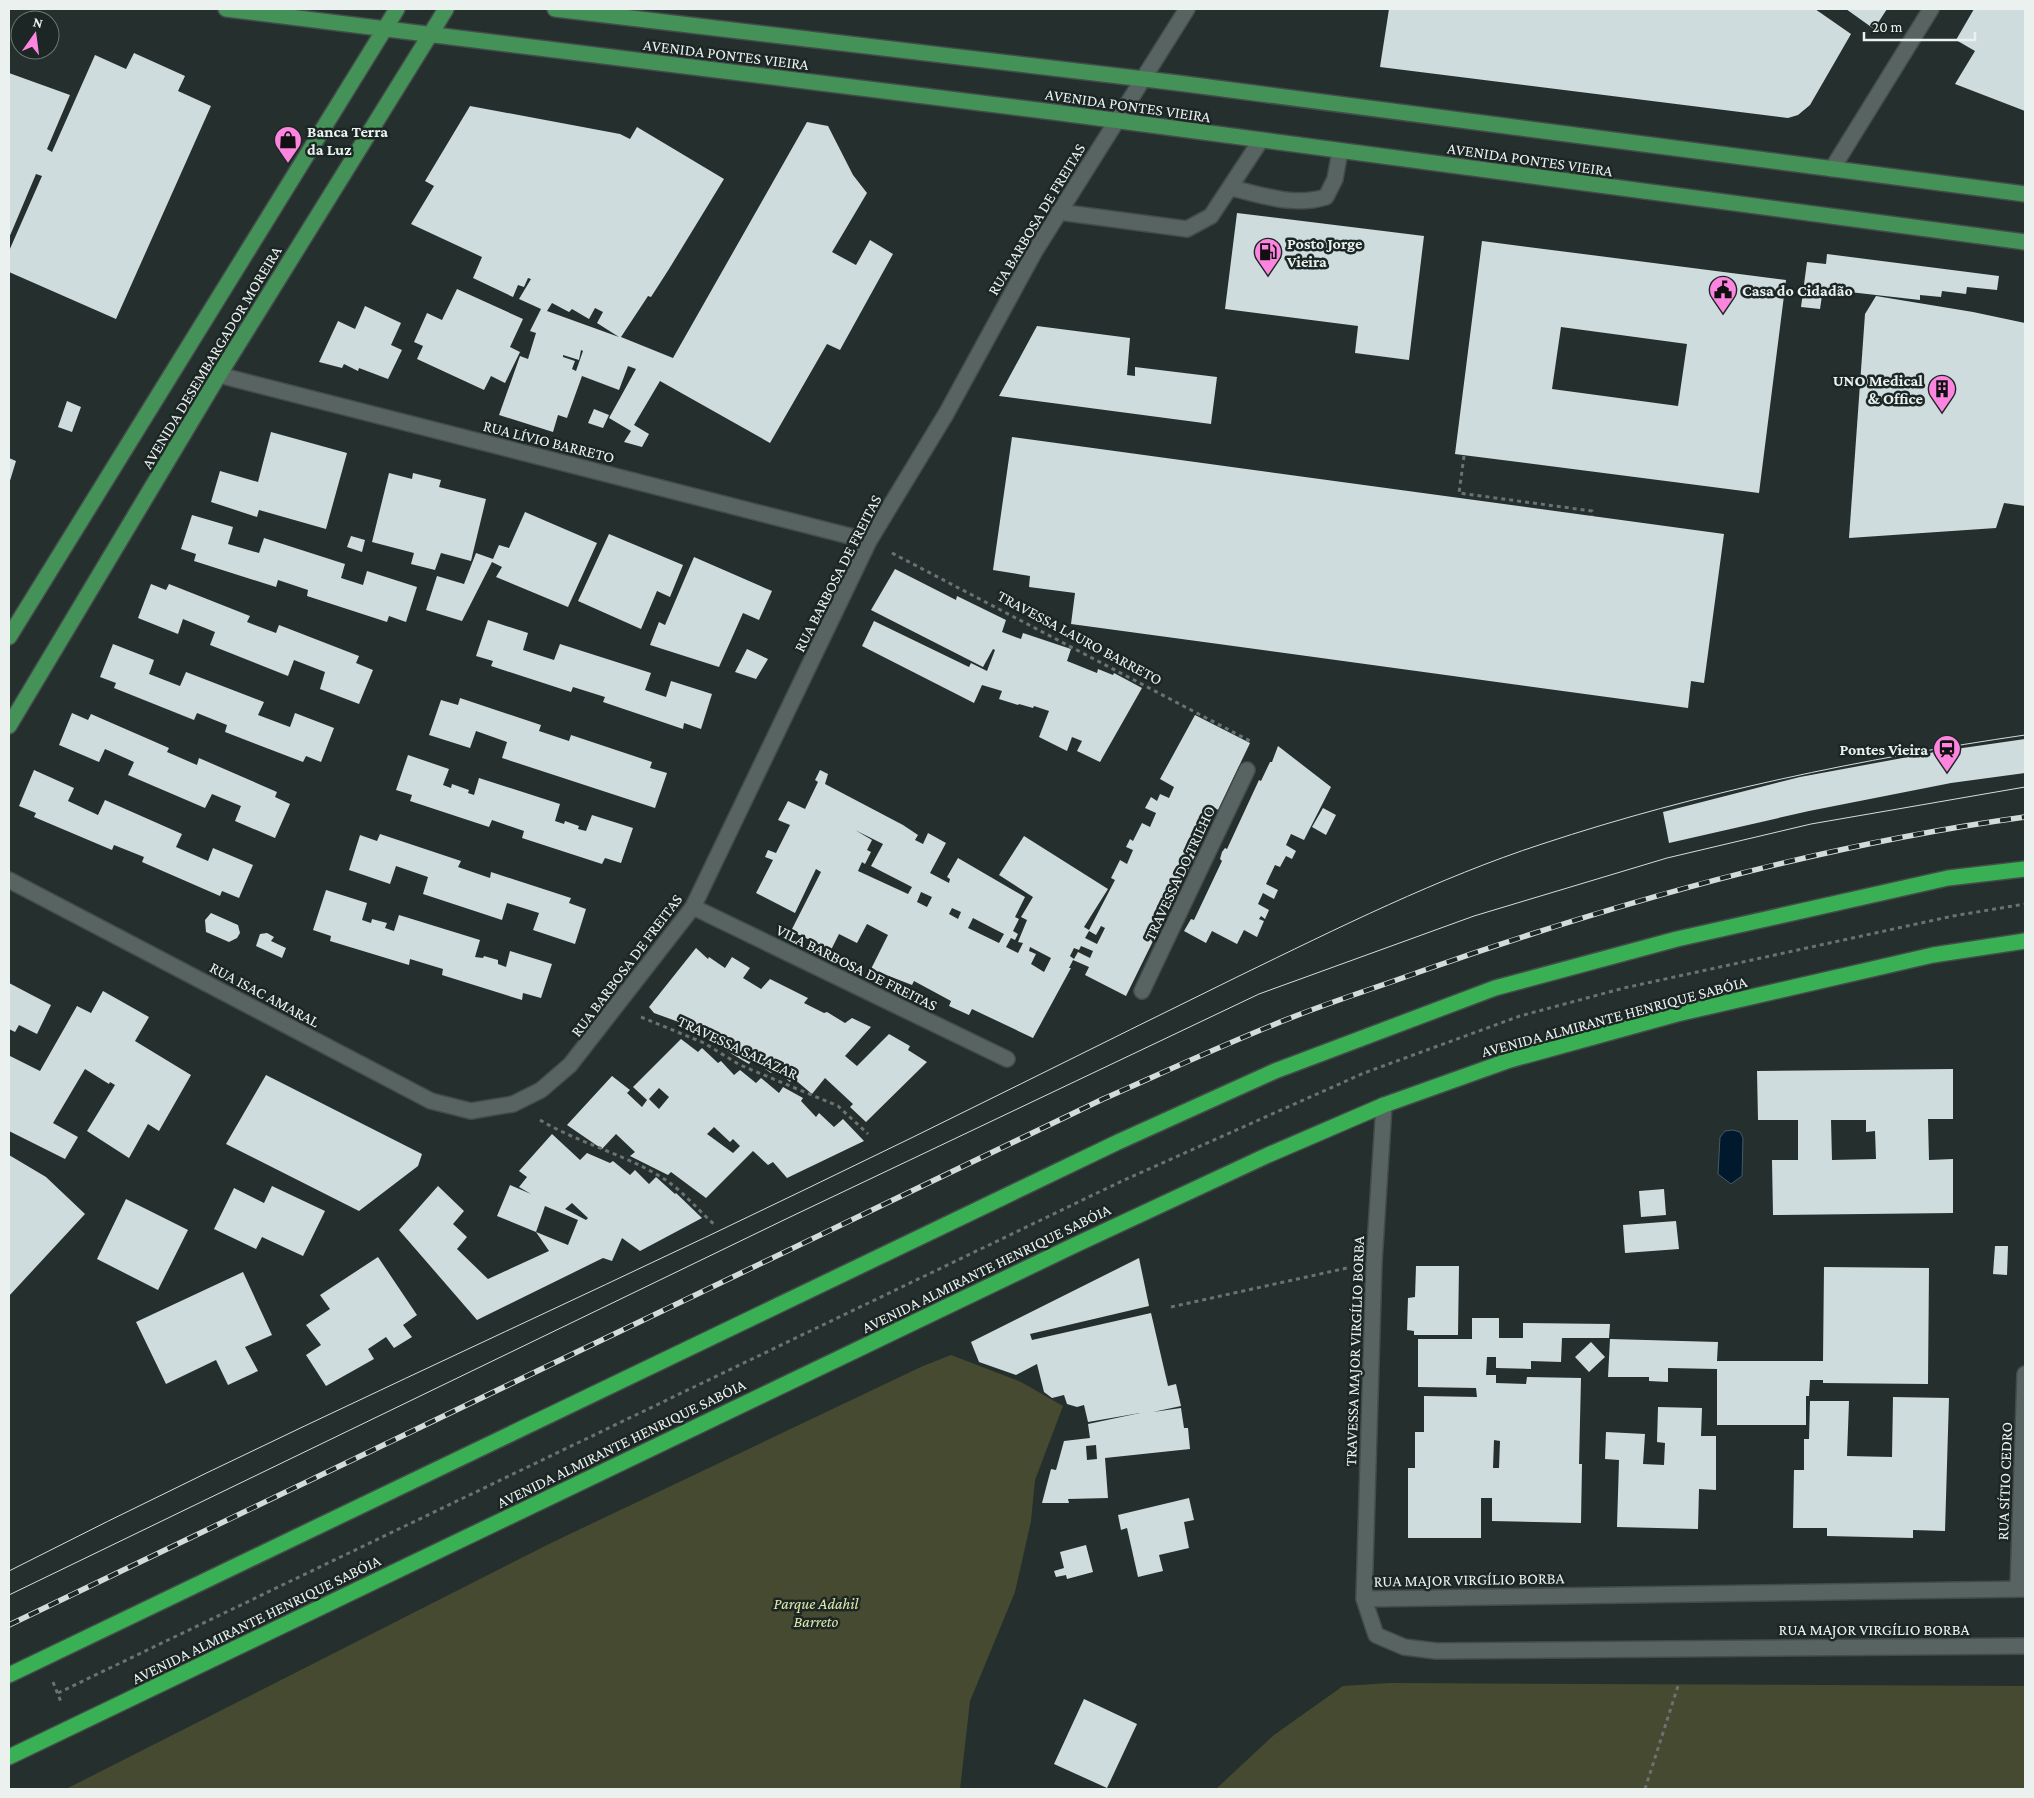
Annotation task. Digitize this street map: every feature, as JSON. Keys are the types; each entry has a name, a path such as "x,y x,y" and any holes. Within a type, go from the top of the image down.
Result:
{"highway":[{"path":"9,1675 1118,1142 1284,1068 1495,988 1677,939 1948,878 2025,869"},
{"name":"AVENIDA ALMIRANTE HENRIQUE SABÓIA","path":"9,1757 1074,1245 1268,1155 1384,1106 1510,1060 1677,1014 1933,954 2025,941"}],"main road":[{"name":"AVENIDA PONTES VIEIRA","path":"226,9 1053,112 1116,122 2025,242"},
{"name":"AVENIDA DESEMBARGADOR MOREIRA","path":"9,637 396,9"},
{"name":"AVENIDA DESEMBARGADOR MOREIRA","path":"9,726 219,375 446,9"},
{"name":"AVENIDA PONTES VIEIRA","path":"556,9 1143,79 2025,194"}],"street":[{"name":"RUA BARBOSA DE FREITAS","path":"513,1104 541,1090 570,1065 618,1007 693,907 870,541 946,414 1035,251 1187,9"},
{"path":"1832,169 1932,9"},
{"path":"1059,212 1187,229 1210,216 1231,188 1261,140"},
{"path":"1231,188 1291,202 1313,201 1326,198 1335,179 1340,151"},
{"name":"RUA LÍVIO BARRETO","path":"219,375 870,541"},
{"name":"TRAVESSA DO TRILHO","path":"1142,991 1247,770"},
{"name":"RUA ISAC AMARAL","path":"9,880 431,1101 471,1111 513,1104"},
{"name":"VILA BARBOSA DE FREITAS","path":"693,907 1007,1059"},
{"name":"TRAVESSA MAJOR VIRGÍLIO BORBA","path":"1364,1599 1374,1262 1384,1106"},
{"name":"RUA SÍTIO CEDRO","path":"2022,1589 2025,1374"},
{"name":"RUA MAJOR VIRGÍLIO BORBA","path":"2022,1589 1364,1599 1376,1635 1404,1647 1436,1651 2025,1646"}],"path":[{"path":"1464,456 1459,493 1592,512 1592,516"},
{"name":"TRAVESSA LAURO BARRETO","path":"870,541 1254,743 1247,770"},
{"name":"TRAVESSA SALAZAR","path":"618,1007 704,1043 740,1066 838,1106 868,1134"},
{"path":"513,1104 559,1132 671,1183 715,1225"},
{"path":"1171,1307 1374,1262"},
{"path":"44,1658 71,1726"},
{"path":"1645,1789 1678,1686"}],"green space":[{"name":"Parque Adahil Barreto","path":"951,1355 1021,1382 1063,1406 1035,1480 1031,1521 1015,1592 970,1701 960,1789 66,1789 551,1543 923,1366"},
{"path":"1390,1683 2025,1686 2025,1789 1216,1789 1274,1735 1343,1686"}],"water":[{"path":"1733,1130 1740,1132 1743,1138 1742,1176 1731,1184 1718,1174 1720,1137 1725,1131"}],"building":[{"path":"1389,9 1815,9 1851,34 1810,105 1798,115 1788,118 1380,67"},
{"path":"1846,9 1887,9 1874,29"},
{"path":"1974,9 2025,9 2025,111 1955,84 1975,51 1956,40"},
{"path":"134,53 185,76 178,91 211,106 116,319 9,272 9,251 42,176 36,174 9,238 9,73 70,95 47,149 52,152 95,55 126,69"},
{"path":"470,106 620,134 630,139 637,127 724,179 651,297 648,296 621,337 673,358 807,122 828,126 853,175 867,193 832,252 856,265 870,240 893,254 840,350 827,344 770,443 660,381 634,425 649,434 642,447 624,442 631,431 609,418 636,369 628,366 619,390 582,376 567,418 558,415 553,432 499,415 520,356 528,359 536,333 530,331 541,309 519,299 531,279 528,278 524,287 518,285 513,297 473,278 482,257 411,224 434,186 425,181","holes":["552,303 569,312 572,309 589,319 595,308 603,312 597,323 619,337 547,311","581,350 583,351 576,371 572,369 575,361 563,357 563,355 579,360"]},
{"path":"1237,213 1424,236 1409,360 1355,353 1358,326 1225,309"},
{"path":"1482,241 1786,280 1759,493 1455,454","holes":["1561,327 1687,344 1678,406 1552,389"]},
{"path":"1827,254 1999,276 1997,290 1967,287 1966,294 1942,291 1941,297 1920,295 1920,300 1823,289 1820,309 1801,307 1807,262 1826,264"},
{"path":"457,289 523,319 510,347 520,352 505,383 491,376 484,390 417,359 423,346 414,342 427,313 442,320"},
{"name":"UNO Medical & Office","path":"1876,296 1973,312 2025,323 2025,506 2004,503 1996,528 1849,538 1865,314"},
{"path":"365,306 401,323 391,345 402,350 388,379 359,368 358,371 344,364 342,368 319,362 338,321 355,329"},
{"path":"1037,326 1130,338 1127,375 1135,376 1135,367 1217,377 1211,424 999,396"},
{"path":"67,401 81,407 72,432 58,427"},
{"path":"594,409 609,415 603,428 588,423"},
{"path":"271,432 347,453 326,529 259,510 257,517 211,502 220,471 258,482"},
{"path":"1012,437 1724,534 1704,683 1691,681 1688,708 1071,624 1075,593 1029,587 1030,576 993,570"},
{"path":"9,458 16,461 9,484"},
{"path":"389,473 412,479 413,473 441,480 439,487 486,499 471,561 441,553 435,570 411,564 414,553 372,542"},
{"path":"525,512 597,543 568,607 496,577 502,567 492,562 462,621 426,610 437,576 464,584 476,553 493,559 499,545 509,548"},
{"path":"192,515 233,527 228,544 259,553 264,538 345,564 341,578 363,585 367,571 417,587 406,622 389,616 387,622 307,596 308,590 278,580 276,587 194,561 196,554 181,549"},
{"path":"609,534 683,565 670,597 657,591 641,629 578,601"},
{"path":"351,536 365,540 362,552 347,547"},
{"path":"694,557 772,591 759,620 743,613 719,667 650,645 659,622 665,625"},
{"path":"895,569 956,600 957,596 1006,620 1002,632 1021,639 1023,633 1071,649 1067,661 1097,673 1098,669 1113,675 1114,673 1142,688 1100,762 1077,751 1082,741 1072,737 1067,751 1039,737 1049,711 999,699 1002,691 982,685 974,703 862,646 874,621 969,667 971,663 987,671 995,650 993,649 983,667 871,610"},
{"path":"151,584 166,590 169,584 250,616 247,622 276,633 279,625 359,656 356,663 373,670 359,704 320,689 325,672 294,660 288,676 210,645 215,632 183,619 178,634 138,618"},
{"path":"488,620 528,633 523,650 554,660 560,644 651,673 645,690 666,697 671,681 712,694 701,729 684,723 683,729 603,702 605,697 573,687 571,692 491,666 493,661 476,656"},
{"path":"113,644 154,660 149,674 180,686 186,672 264,702 258,715 290,727 295,713 334,728 321,762 306,756 303,762 225,732 227,725 197,713 194,720 114,688 116,683 100,677"},
{"path":"747,649 768,659 756,679 735,672"},
{"path":"460,698 541,725 539,731 569,741 571,735 652,762 650,768 667,773 655,808 502,758 507,742 476,731 470,748 429,735 441,700 458,705"},
{"path":"72,713 88,720 91,714 169,748 167,752 197,765 199,758 277,792 275,797 290,804 275,838 235,821 241,806 212,794 205,808 128,775 134,762 105,749 99,762 59,745"},
{"path":"1195,715 1250,743 1218,810 1215,808 1207,826 1209,827 1126,996 1085,975 1089,967 1073,960 1069,968 1071,968 1033,1038 972,1009 969,1015 949,1006 951,1001 914,981 912,985 871,969 888,935 867,924 857,943 839,934 831,950 791,931 821,872 816,869 795,913 756,893 773,860 765,857 768,850 776,853 790,825 778,820 788,801 805,809 818,782 815,780 820,770 828,774 825,784 903,825 918,835 915,840 923,844 928,833 946,843 930,873 949,883 950,879 947,877 958,858 1025,897 1015,917 1019,919 1013,931 1018,934 1015,940 1011,938 1006,947 1018,953 1023,943 1018,942 1027,920 1021,917 1033,897 999,875 1024,836 1108,889 1084,927 1089,930 1115,880 1111,878 1120,860 1127,864 1133,850 1126,847 1130,839 1133,841 1142,823 1150,827 1156,813 1145,808 1151,797 1157,801 1160,794 1169,798 1174,787 1160,779","holes":["855,830 883,844 871,866 912,887 908,894 858,871 862,862 865,864 871,852 867,850 872,840","921,892 932,897 927,907 917,902","952,908 961,912 958,919 949,914","973,918 1004,934 999,943 968,928","1101,926 1105,928 1097,944 1085,938 1089,931 1096,935","1081,946 1093,951 1090,958 1078,952 1074,959 1070,956 1074,948 1079,950","1030,947 1051,958 1044,972 1031,964 1036,954 1029,951"]},
{"name":"Pontes Vieira","path":"2025,739 2025,773 1951,783 1809,811 1669,843 1663,812 1800,777 1935,752"},
{"path":"1278,746 1331,787 1304,840 1291,834 1286,845 1296,851 1292,859 1286,856 1280,867 1275,865 1266,884 1278,890 1274,899 1263,893 1258,904 1269,910 1265,919 1261,916 1259,919 1264,921 1257,937 1244,930 1237,944 1212,931 1206,943 1184,931 1191,919 1194,920 1222,861 1220,859 1222,852 1225,848 1227,849 1259,780 1261,781 1270,762 1272,762"},
{"path":"408,755 449,769 443,785 451,788 452,784 469,790 468,793 474,795 479,778 560,804 555,821 564,824 565,821 579,826 578,829 586,831 592,815 633,828 621,863 605,858 602,864 522,838 524,831 492,820 489,827 410,801 412,795 396,790"},
{"path":"34,770 74,788 68,801 98,815 105,800 182,834 176,847 208,861 213,848 253,865 239,898 222,891 220,896 142,862 144,857 114,845 112,850 34,817 36,813 19,806"},
{"path":"1323,808 1336,815 1326,835 1312,827"},
{"path":"380,834 461,861 458,867 490,878 491,872 571,898 569,903 586,909 575,944 533,930 539,913 507,903 502,920 423,894 428,877 396,866 390,884 349,870 360,835 377,841"},
{"path":"326,890 367,903 362,920 371,923 372,919 387,923 385,928 394,931 399,915 480,940 475,957 483,958 484,956 498,960 498,964 506,967 510,951 552,964 541,998 523,993 522,1000 442,975 443,969 410,959 409,965 330,941 331,936 313,930"},
{"path":"211,913 238,925 240,933 237,938 229,942 206,932 205,920"},
{"path":"267,933 274,937 271,941 286,948 282,958 256,946 260,934"},
{"path":"696,948 708,959 709,957 725,968 732,957 750,968 743,978 761,989 770,979 808,998 804,1003 824,1013 827,1012 845,1023 852,1018 871,1027 845,1056 857,1066 889,1034 910,1046 908,1050 927,1062 866,1122 850,1107 853,1104 825,1078 812,1094 793,1078 790,1082 775,1068 771,1073 752,1060 749,1064 712,1042 698,1029 654,1013 649,1007"},
{"path":"9,983 51,1005 37,1034 19,1025 15,1032 9,1029"},
{"path":"103,991 149,1017 135,1041 191,1075 159,1131 148,1124 129,1158 87,1131 115,1085 110,1082 109,1084 85,1069 53,1123 78,1137 65,1159 9,1131 9,1059 10,1056 40,1071 77,1006 91,1013"},
{"path":"681,1039 698,1052 702,1048 718,1063 721,1061 734,1075 740,1070 756,1083 761,1078 779,1093 783,1087 803,1098 801,1101 816,1117 819,1113 834,1127 843,1119 864,1141 787,1178 773,1162 768,1165 753,1151 706,1198 671,1172 668,1175 630,1156 635,1152 616,1134 602,1149 567,1125 612,1076 630,1090 627,1093 642,1107 647,1100 633,1087","holes":["659,1088 669,1097 659,1109 649,1099","714,1127 730,1142 733,1139 740,1146 733,1153 707,1134"]},
{"path":"1953,1069 1953,1119 1928,1119 1929,1160 1953,1159 1953,1213 1773,1215 1772,1160 1798,1160 1798,1120 1758,1120 1757,1071","holes":["1831,1120 1866,1120 1866,1132 1875,1131 1876,1159 1832,1160"]},
{"path":"266,1075 422,1154 418,1166 359,1211 226,1144"},
{"path":"552,1134 580,1160 587,1153 610,1163 613,1161 630,1175 635,1170 649,1184 656,1177 702,1218 640,1251 622,1238 612,1261 603,1258 477,1320 399,1230 438,1186 464,1211 453,1224 467,1237 457,1249 488,1279 549,1251 536,1232 497,1216 510,1185 531,1194 519,1187 527,1177 519,1171","holes":["572,1203 588,1218 586,1220 565,1209","545,1206 578,1220 568,1245 536,1232"]},
{"path":"9,1155 46,1177 85,1214 9,1296"},
{"path":"272,1186 325,1211 303,1256 262,1237 256,1249 214,1229 234,1188 264,1203"},
{"path":"1664,1189 1666,1215 1641,1217 1639,1191"},
{"path":"126,1199 188,1230 158,1290 97,1259"},
{"path":"1676,1221 1679,1249 1625,1253 1623,1225"},
{"path":"1995,1246 2008,1246 2007,1275 1993,1274"},
{"path":"378,1257 417,1315 403,1325 412,1337 394,1348 386,1337 368,1349 374,1359 326,1386 306,1355 321,1345 306,1325 330,1309 320,1295"},
{"path":"1139,1258 1149,1306 1030,1334 1032,1340 1151,1313 1168,1386 1176,1384 1181,1406 1153,1412 1181,1408 1184,1428 1188,1428 1190,1449 1105,1458 1108,1498 1068,1499 1069,1503 1042,1503 1051,1469 1056,1470 1064,1441 1090,1438 1088,1424 1140,1413 1088,1422 1084,1405 1077,1407 1067,1404 1064,1395 1052,1398 1044,1392 1037,1364 1016,1375 979,1362 971,1342","holes":["1096,1445 1097,1459 1087,1460 1086,1446"]},
{"path":"1416,1266 1459,1266 1458,1335 1414,1335 1414,1331 1407,1330 1408,1298 1415,1297"},
{"path":"1824,1267 1929,1268 1928,1384 1823,1383 1823,1380 1810,1380 1809,1396 1806,1396 1806,1425 1717,1425 1717,1369 1668,1368 1668,1382 1649,1381 1649,1377 1608,1377 1610,1339 1718,1342 1717,1361 1823,1361"},
{"path":"243,1272 272,1335 245,1347 258,1371 228,1385 216,1360 166,1384 136,1322"},
{"path":"1472,1318 1499,1318 1499,1338 1523,1338 1523,1323 1610,1324 1609,1338 1562,1338 1561,1362 1531,1361 1531,1369 1496,1368 1496,1357 1487,1357 1486,1375 1496,1375 1496,1383 1526,1384 1527,1377 1581,1378 1579,1464 1582,1464 1581,1523 1492,1521 1492,1498 1481,1498 1481,1538 1408,1538 1408,1468 1415,1468 1415,1432 1424,1432 1424,1396 1477,1397 1476,1388 1418,1387 1418,1339 1472,1339","holes":["1494,1440 1500,1441 1499,1468 1493,1468"]},
{"path":"1591,1342 1605,1357 1589,1372 1575,1357"},
{"path":"1893,1397 1949,1398 1945,1531 1913,1530 1913,1538 1827,1536 1827,1528 1793,1528 1794,1470 1804,1470 1804,1439 1809,1439 1810,1401 1849,1401 1847,1456 1892,1457"},
{"path":"1658,1407 1702,1408 1701,1436 1716,1436 1716,1490 1699,1489 1698,1529 1617,1527 1619,1460 1605,1459 1606,1432 1645,1434 1643,1464 1664,1465 1665,1443 1657,1442"},
{"path":"1189,1498 1194,1520 1184,1522 1189,1548 1159,1555 1163,1571 1138,1577 1127,1528 1121,1530 1118,1515"},
{"path":"1086,1545 1093,1572 1067,1579 1066,1575 1056,1577 1054,1571 1064,1568 1060,1552"},
{"path":"1084,1699 1137,1724 1107,1788 1054,1764"}],"tram line":[{"path":"9,1571 306,1425 859,1164 1313,940 1465,872 1503,857 1601,825 1721,793 1842,766 2025,735"},
{"path":"9,1595 788,1218 1259,994 1474,916 1667,858 1811,824 2025,787"}],"railway":[{"path":"9,1625 1103,1099 1291,1018 1493,947 1643,900 1718,879 1871,843 2025,817"}],"place":[{"name":"Banca Terra da Luz","path":"288,164"},
{"name":"Posto Jorge Vieira","path":"1268,276"},
{"name":"Casa do Cidadão","path":"1723,314"},
{"name":"UNO Medical & Office","path":"1942,413"},
{"name":"Pontes Vieira","path":"1947,773"}]}
